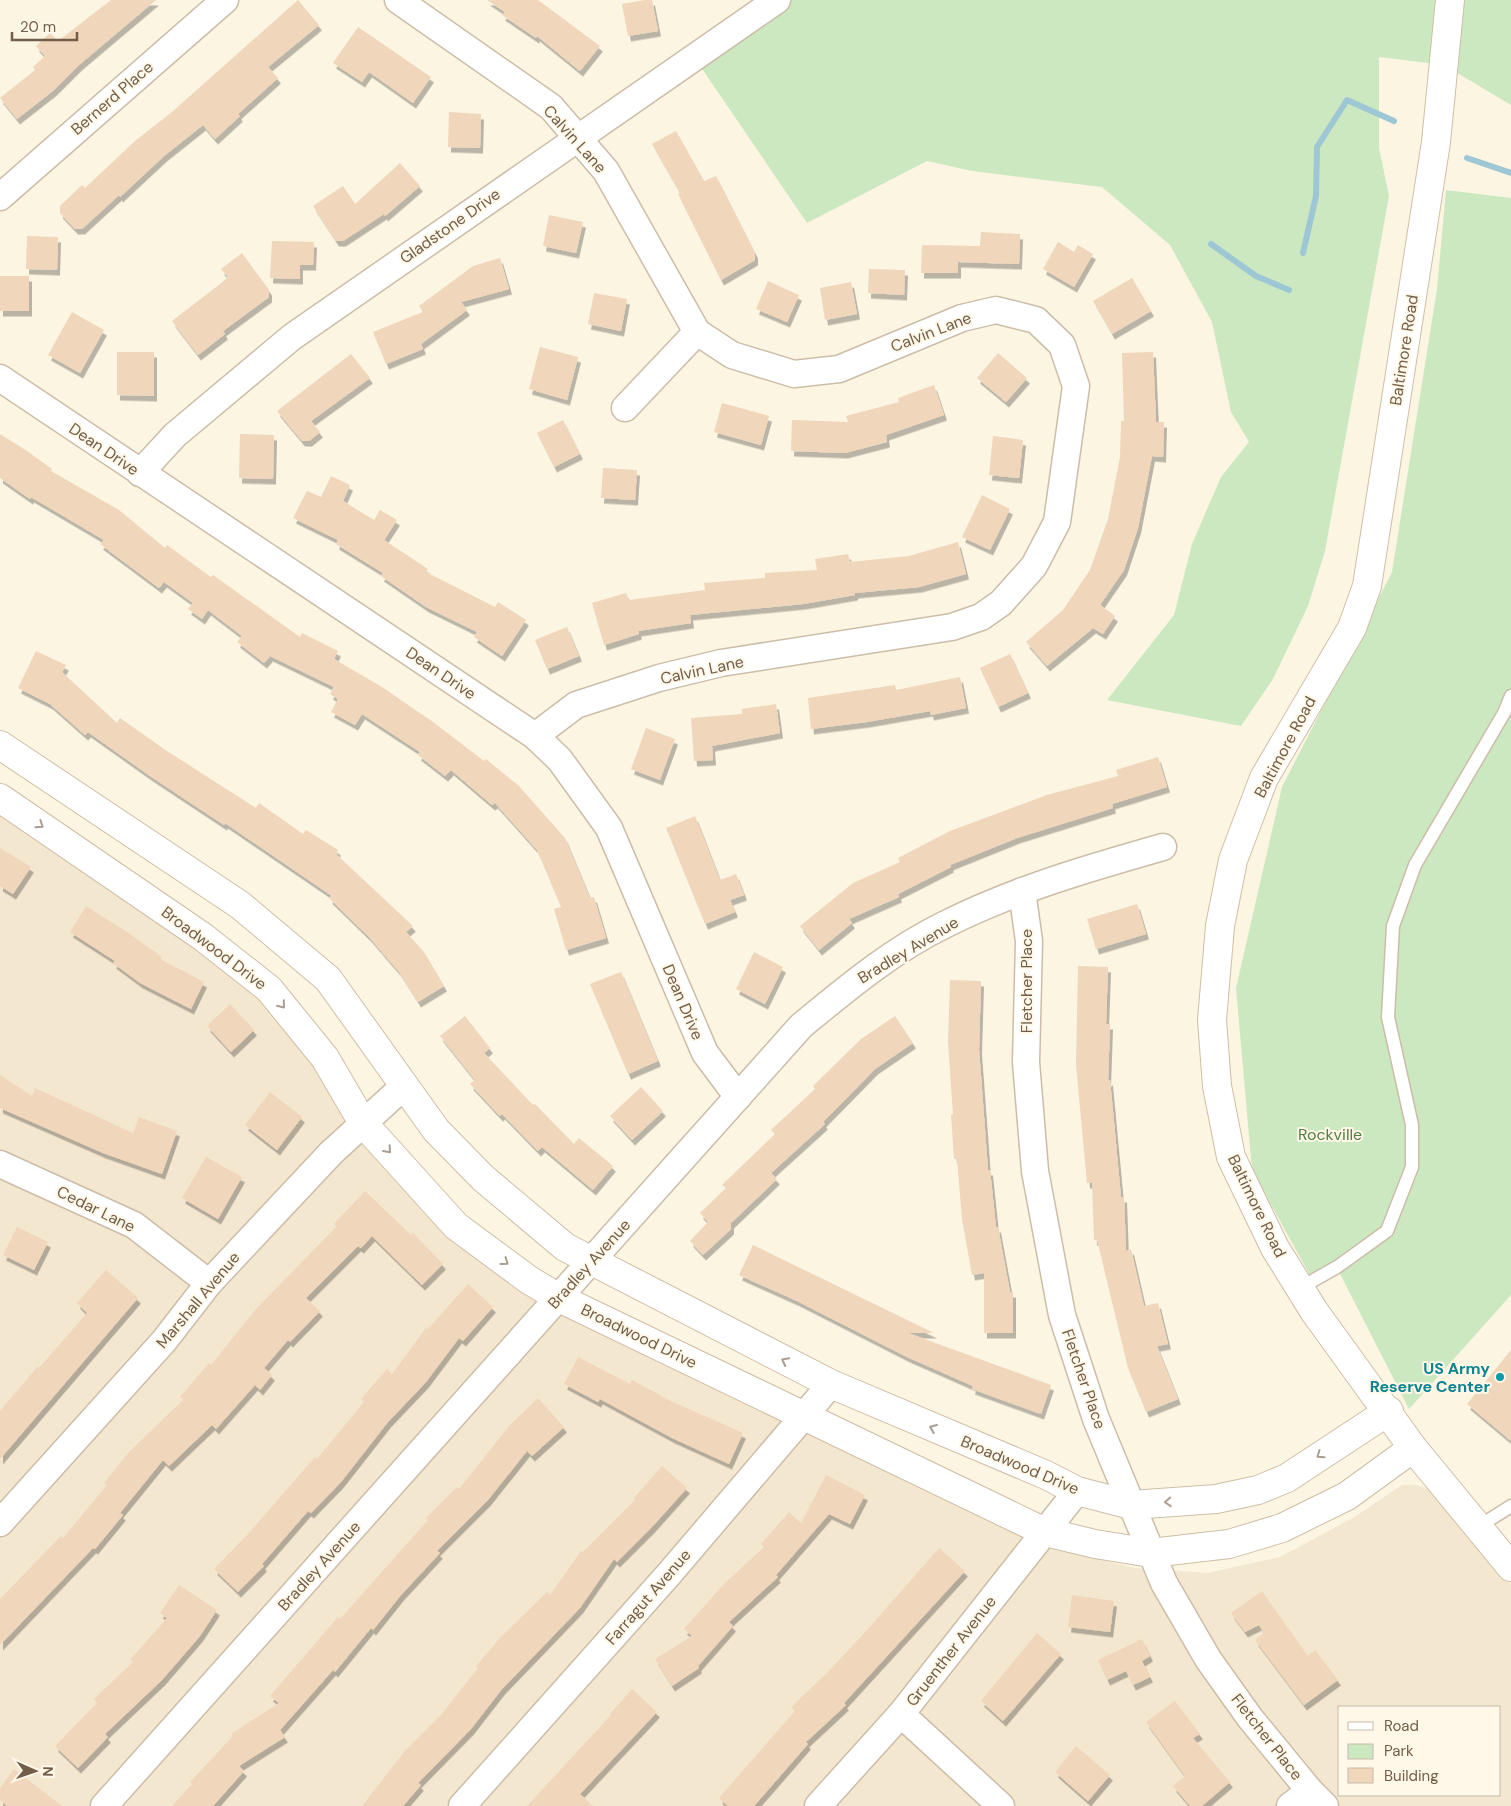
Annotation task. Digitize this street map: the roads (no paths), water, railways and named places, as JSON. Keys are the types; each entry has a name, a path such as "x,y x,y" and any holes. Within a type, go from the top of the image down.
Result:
{"street":[{"name":"Bernerd Place","path":"0,197 225,0"},
{"name":"Calvin Lane","path":"398,0 551,107 606,171 697,332 732,355 794,374 840,369 962,318 996,310 1036,320 1062,345 1076,386 1057,522 1034,566 1001,603 981,617 952,627 721,663 659,678 576,705 536,736"},
{"name":"Gladstone Drive","path":"140,473 175,435 292,337 777,0"},
{"name":"Baltimore Road","path":"1450,0 1436,142 1367,586 1352,628 1264,778 1233,860 1220,926 1212,1020 1217,1086 1231,1157 1275,1248 1314,1311 1389,1412 1413,1448 1511,1567"},
{"path":"625,408 697,332"},
{"name":"Dean Drive","path":"0,378 536,736 560,760 609,828 705,1053 738,1097"},
{"name":"Broadwood Drive","path":"0,745 240,905 328,979 436,1130 483,1178 565,1247 831,1384 1046,1475 1077,1491 1131,1504 1216,1499 1258,1490 1287,1478 1389,1412"},
{"name":"Broadwood Drive","path":"0,798 204,937 269,989 325,1058 363,1123 456,1226 529,1280 559,1298 1045,1532 1095,1544 1151,1553 1229,1544 1282,1528 1347,1496 1413,1448"},
{"name":"Bradley Avenue","path":"104,1806 801,1026 870,969 943,925 1022,891 1089,868 1163,847"},
{"name":"Fletcher Place","path":"1022,891 1029,941 1026,1062 1034,1171 1062,1315 1096,1419 1164,1583 1208,1659 1308,1801"},
{"name":"Marshall Avenue","path":"0,1523 164,1341 209,1283 331,1153 404,1086"},
{"name":"Cedar Lane","path":"0,1164 134,1225 209,1283"},
{"name":"Farragut Avenue","path":"462,1806 669,1574 831,1384"},
{"name":"Gruenther Avenue","path":"818,1806 901,1714 1077,1491"},
{"path":"901,1714 1001,1806"}],"lane":[{"path":"1300,1288 1337,1267 1387,1231 1412,1167 1412,1125 1388,1017 1393,926 1415,864 1504,713 1511,696"},
{"path":"1478,1527 1511,1506"}],"waterway":[{"path":"1303,253 1316,196 1317,147 1347,100 1394,121"},
{"path":"1467,158 1511,173"},
{"path":"1211,244 1256,276 1289,290"}],"place":[{"name":"US Army Reserve Center","path":"1500,1377"}],"park label":[{"name":"Rockville","path":"1330,1134"}]}
